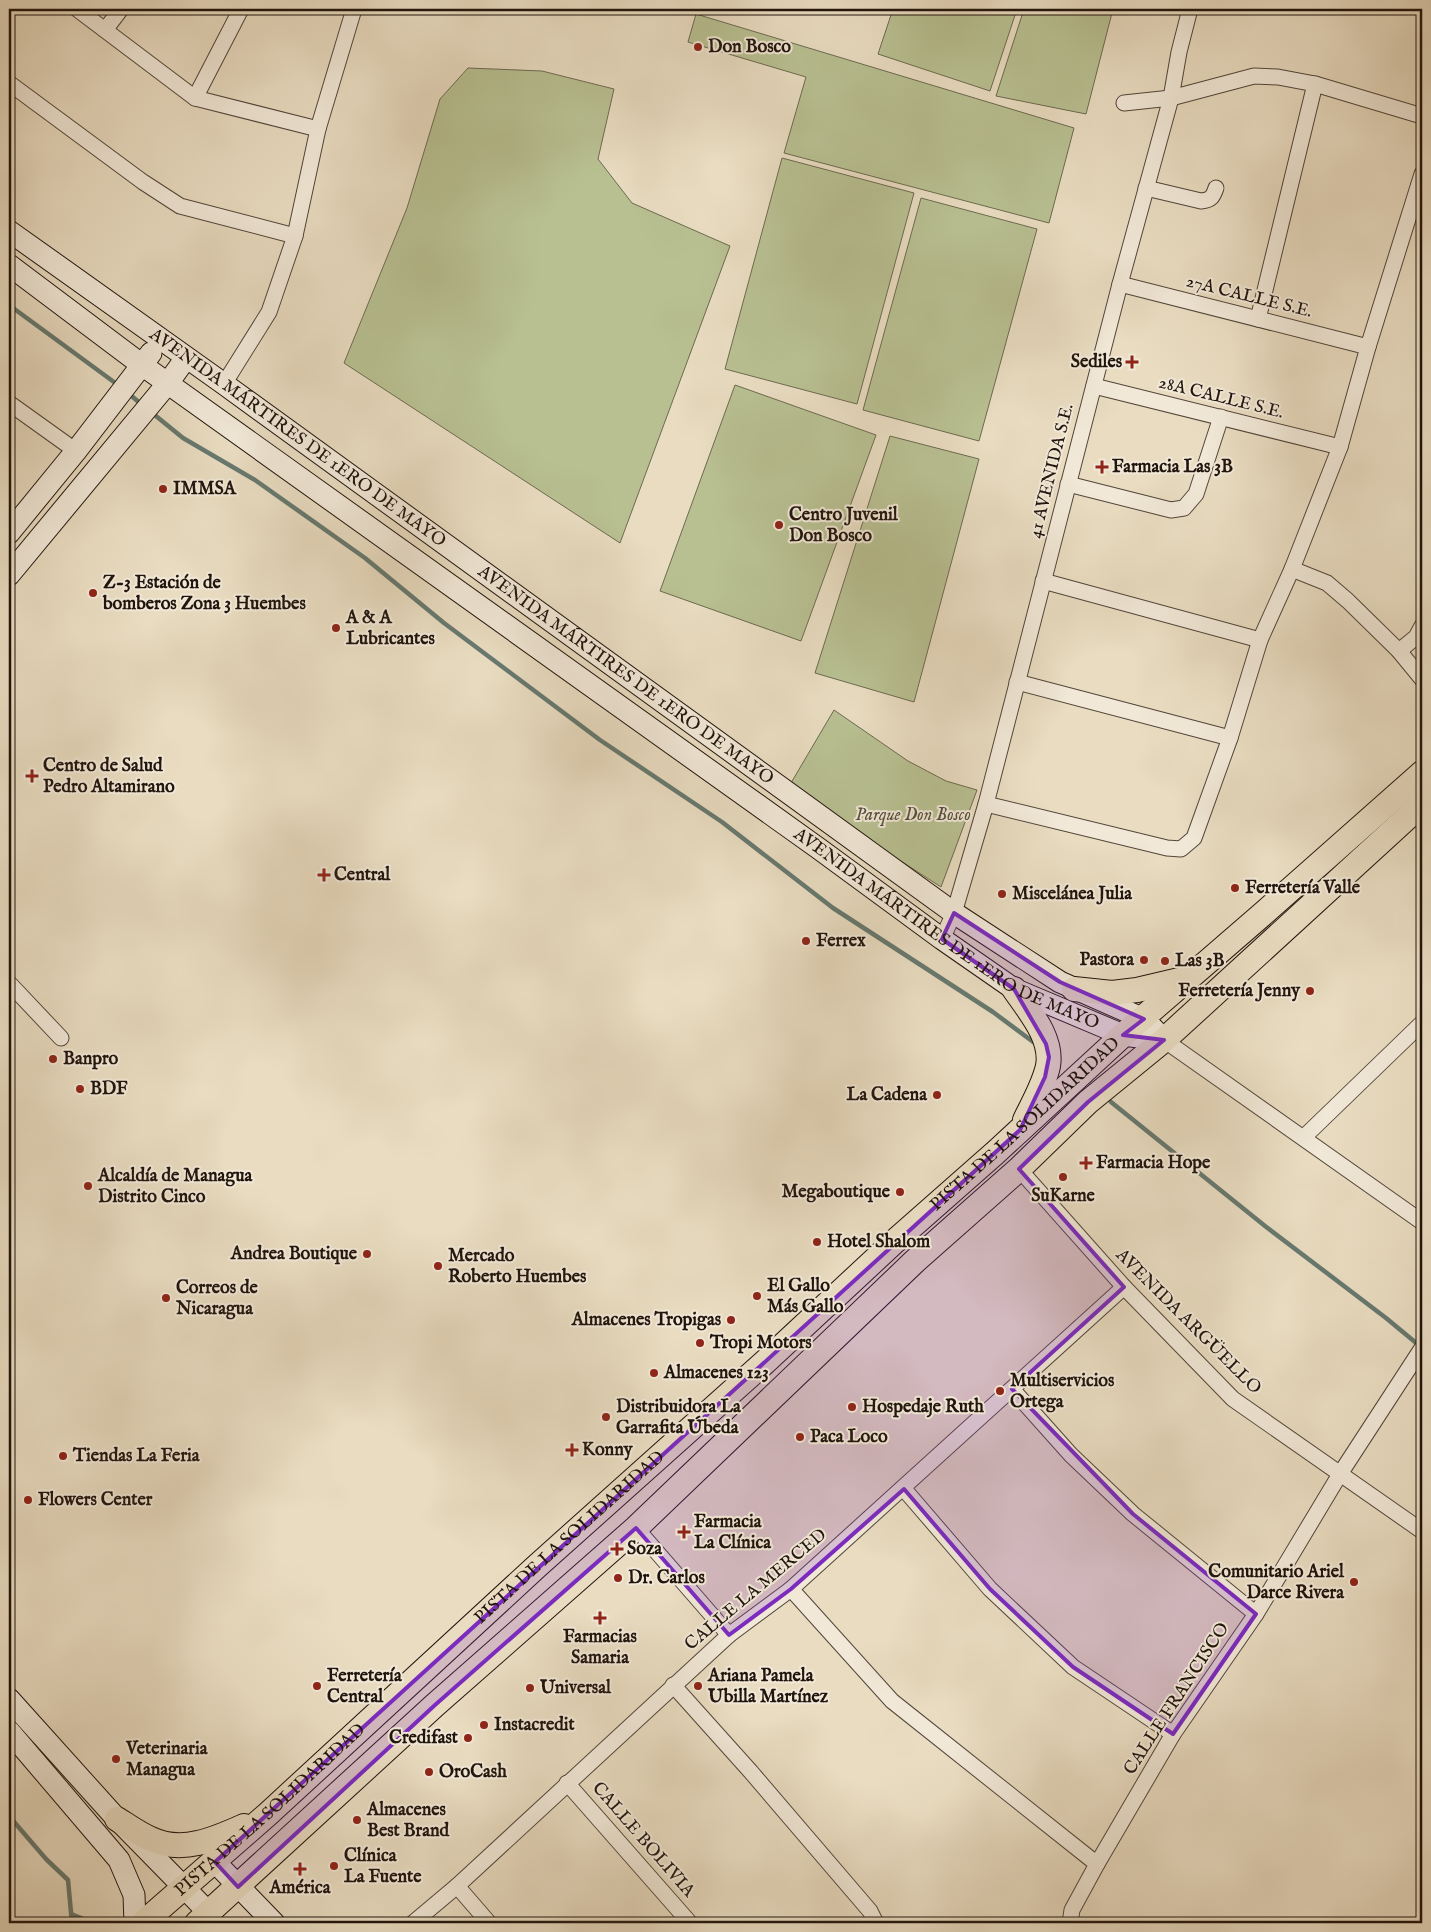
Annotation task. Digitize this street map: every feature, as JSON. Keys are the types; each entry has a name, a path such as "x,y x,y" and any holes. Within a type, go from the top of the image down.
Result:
{"main road":[{"name":"AVENIDA MÁRTIRES DE 1ERO DE MAYO","path":"9,231 224,384 954,913 1060,982 1144,1019 1164,1040"},
{"name":"AVENIDA MÁRTIRES DE 1ERO DE MAYO","path":"9,265 142,365 1014,989 1124,1035 1164,1040"},
{"path":"9,533 76,451 160,339"},
{"path":"9,575 168,383 186,358"},
{"name":"PISTA DE LA SOLIDARIDAD","path":"143,1923 215,1862 536,1567 765,1362 894,1242 1124,1035 1422,773"},
{"name":"PISTA DE LA SOLIDARIDAD","path":"203,1918 441,1699 636,1528 916,1261 1019,1169 1088,1102 1164,1040 1422,804"},
{"path":"1074,989 1112,993 1137,990 1189,978"},
{"path":"1014,989 1037,1023 1049,1057 1045,1077 1020,1130"},
{"path":"9,1699 117,1819 185,1888 203,1918"},
{"path":"9,1731 119,1860 130,1881 134,1895 135,1923"},
{"path":"117,1819 151,1840 160,1843 184,1845 216,1838 268,1814"},
{"path":"215,1862 274,1923"}],"street":[{"path":"77,9 195,98 318,129"},
{"path":"105,30 121,9"},
{"path":"195,98 241,9"},
{"path":"224,384 269,312 295,236 318,129 354,9"},
{"name":"41 AVENIDA S.E.","path":"942,939 954,913 986,804 1120,284 1171,98 1179,52 1190,9"},
{"path":"1124,103 1171,98 1254,76 1278,77 1314,84 1422,116"},
{"path":"9,84 143,182 180,206 295,236"},
{"path":"1258,319 1314,84"},
{"path":"986,804 1167,848 1181,849 1194,838 1230,738 1260,640 1292,569 1340,447 1368,347 1422,174"},
{"path":"1146,188 1202,202 1213,197 1216,188"},
{"name":"27A CALLE S.E.","path":"1120,284 1368,347"},
{"name":"28A CALLE S.E.","path":"1094,386 1340,447"},
{"path":"9,403 76,451"},
{"path":"1068,484 1170,510 1184,508 1196,494 1221,417"},
{"path":"1292,569 1327,583 1400,651 1422,679"},
{"path":"1044,581 1260,640"},
{"path":"1400,651 1416,637 1422,626"},
{"path":"1017,682 1230,738"},
{"path":"9,983 61,1038"},
{"path":"1304,1137 1420,1029"},
{"path":"1164,1040 1422,1222"},
{"name":"AVENIDA ARGÜELLO","path":"1019,1169 1124,1287 1233,1399 1422,1531"},
{"name":"CALLE LA MERCED","path":"413,1923 457,1886 673,1685 729,1635 791,1590 1124,1287"},
{"name":"CALLE FRANCISCO","path":"1070,1923 1072,1910 1097,1864 1173,1734 1256,1614 1340,1474 1419,1352"},
{"path":"1012,1389 1072,1455 1133,1514 1256,1614"},
{"path":"904,1488 990,1589 1073,1667 1173,1734"},
{"path":"636,1528 729,1635"},
{"path":"791,1590 892,1701 1097,1864"},
{"path":"673,1685 864,1904 876,1923"},
{"name":"CALLE BOLIVIA","path":"567,1783 690,1923"},
{"path":"457,1886 490,1923"}],"highlighted area":[{"path":"954,913 1060,982 1144,1019 1123,1035 1164,1040 1088,1102 1019,1169 1124,1287 1012,1389 1133,1514 1256,1614 1173,1734 1073,1667 990,1589 904,1489 791,1589 729,1635 636,1528 435,1705 238,1887 215,1862 1020,1130 1045,1077 1049,1057 1046,1044 1014,989 942,939"}],"green space":[{"path":"893,9 1017,9 990,91 878,54"},
{"path":"1024,9 1113,9 1086,114 996,96"},
{"path":"696,14 1074,128 1049,223 784,153 806,77 688,42"},
{"path":"468,68 542,71 614,89 598,159 632,203 730,246 620,543 344,363 407,208 440,99"},
{"path":"782,158 914,193 857,404 725,369"},
{"path":"921,198 1037,229 979,441 863,410"},
{"path":"735,385 876,435 801,641 660,591"},
{"path":"890,436 979,459 914,702 815,673"},
{"name":"Parque Don Bosco","path":"834,710 908,761 946,781 977,790 941,887 788,788"}],"waterway":[{"path":"9,305 118,385"},
{"path":"128,393 141,404"},
{"path":"151,412 183,438 255,480 365,558 444,623 600,740 722,822 833,908 993,1012 1036,1044"},
{"path":"1111,1102 1265,1226 1421,1347"},
{"path":"9,1816 46,1859 68,1880 72,1923"},
{"path":"71,1914 94,1923"}],"place":[{"name":"Don Bosco","path":"698,47"},
{"name":"Sediles","path":"1132,362"},
{"name":"Farmacia Las 3B","path":"1102,467"},
{"name":"IMMSA","path":"163,489"},
{"name":"Centro Juvenil Don Bosco","path":"779,525"},
{"name":"Z-3 Estación de bomberos Zona 3 Huembes","path":"93,593"},
{"name":"A & A Lubricantes","path":"336,628"},
{"name":"Centro de Salud Pedro Altamirano","path":"32,776"},
{"name":"Central","path":"324,875"},
{"name":"Ferretería Valle","path":"1235,888"},
{"name":"Miscelánea Julia","path":"1002,894"},
{"name":"Ferrex","path":"806,941"},
{"name":"Pastora","path":"1144,960"},
{"name":"Las 3B","path":"1165,961"},
{"name":"Ferretería Jenny","path":"1310,991"},
{"name":"Banpro","path":"53,1059"},
{"name":"BDF","path":"80,1089"},
{"name":"La Cadena","path":"937,1095"},
{"name":"Farmacia Hope","path":"1086,1163"},
{"name":"SuKarne","path":"1063,1177"},
{"name":"Alcaldía de Managua Distrito Cinco","path":"88,1186"},
{"name":"Megaboutique","path":"900,1192"},
{"name":"Hotel Shalom","path":"817,1242"},
{"name":"Andrea Boutique","path":"367,1254"},
{"name":"Mercado Roberto Huembes","path":"438,1266"},
{"name":"El Gallo Más Gallo","path":"757,1296"},
{"name":"Correos de Nicaragua","path":"166,1298"},
{"name":"Almacenes Tropigas","path":"731,1320"},
{"name":"Tropi Motors","path":"700,1343"},
{"name":"Almacenes 123","path":"654,1373"},
{"name":"Multiservicios Ortega","path":"1000,1391"},
{"name":"Hospedaje Ruth","path":"852,1407"},
{"name":"Distribuidora La Garrafita Úbeda","path":"606,1417"},
{"name":"Paca Loco","path":"800,1437"},
{"name":"Konny","path":"572,1450"},
{"name":"Tiendas La Feria","path":"63,1456"},
{"name":"Flowers Center","path":"28,1500"},
{"name":"Farmacia La Clínica","path":"684,1532"},
{"name":"Soza","path":"617,1549"},
{"name":"Dr. Carlos","path":"618,1578"},
{"name":"Comunitario Ariel Darce Rivera","path":"1354,1582"},
{"name":"Farmacias Samaria","path":"600,1618"},
{"name":"Ferretería Central","path":"317,1686"},
{"name":"Ariana Pamela Ubilla Martínez","path":"698,1686"},
{"name":"Universal","path":"530,1688"},
{"name":"Instacredit","path":"484,1725"},
{"name":"Credifast","path":"468,1738"},
{"name":"Veterinaria Managua","path":"116,1759"},
{"name":"OroCash","path":"429,1772"},
{"name":"Almacenes Best Brand","path":"357,1820"},
{"name":"Clínica La Fuente","path":"334,1866"},
{"name":"América","path":"300,1869"}]}
